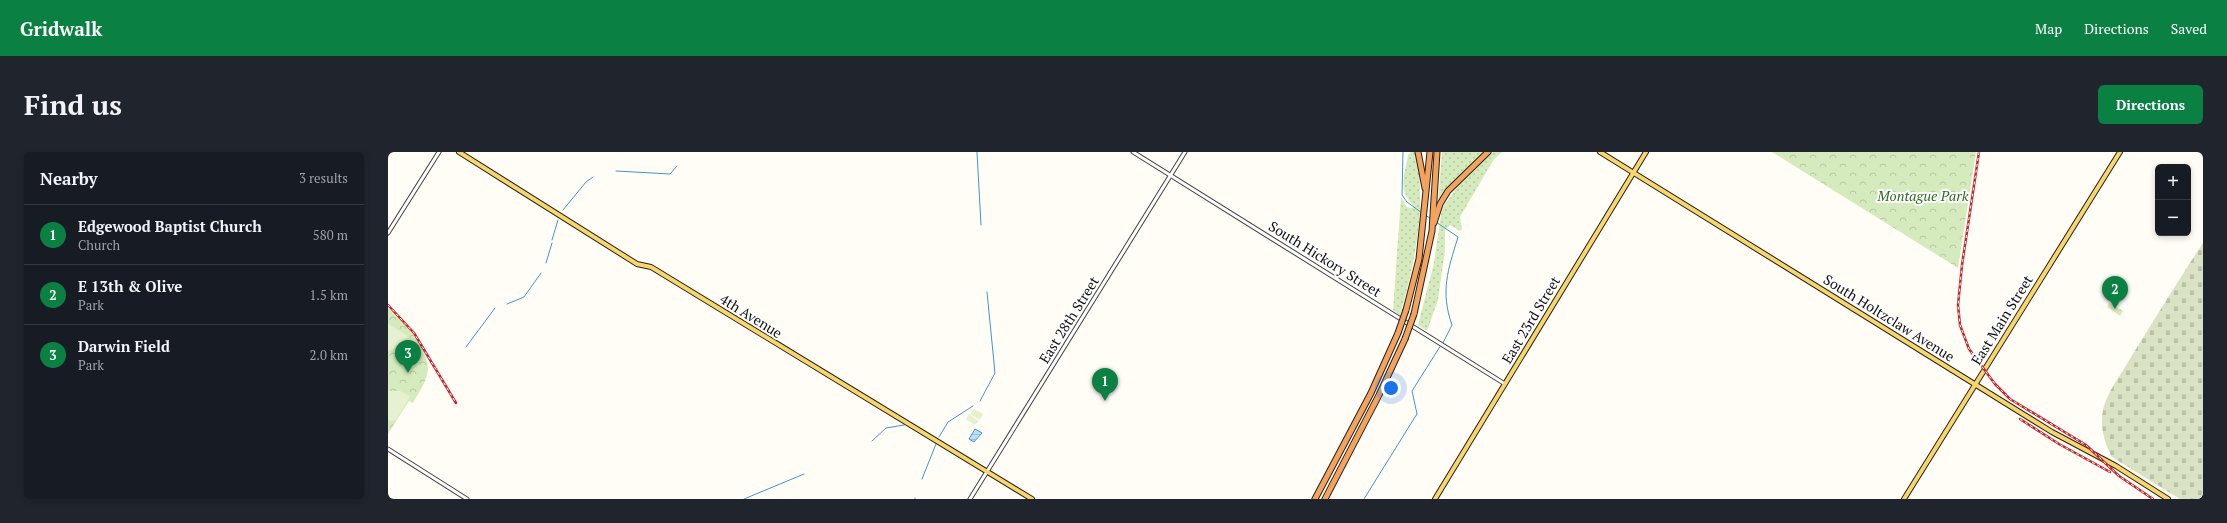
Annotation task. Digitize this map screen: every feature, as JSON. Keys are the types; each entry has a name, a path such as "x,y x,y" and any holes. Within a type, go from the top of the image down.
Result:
{"highway":[{"path":"1418,152 1426,198"},
{"path":"1314,499 1374,387 1398,334 1406,310 1419,259 1430,152"},
{"path":"1432,231 1437,152"},
{"path":"1324,499 1379,395 1405,339 1414,314 1432,231 1444,197 1488,152"}],"main road":[{"name":"4th Avenue","path":"459,152 637,264 651,266 1032,499"},
{"name":"South Holtzclaw Avenue","path":"1600,152 1975,385 2057,435 2116,466 2168,499"},
{"name":"East 23rd Street","path":"1435,499 1646,152"},
{"name":"East Main Street","path":"1904,499 2120,152"}],"street":[{"path":"388,233 439,152"},
{"name":"South Hickory Street","path":"1133,152 1505,384"},
{"name":"East 28th Street","path":"970,499 1185,152"},
{"path":"388,449 468,499"}],"green space":[{"path":"1411,152 1416,152 1419,172 1420,213 1415,255 1400,315 1393,310 1401,197 1407,207 1413,208 1413,205 1405,193 1403,182 1408,155"},
{"path":"1442,152 1485,152 1438,203"},
{"path":"1493,152 1502,152 1494,159 1460,217 1462,229 1460,231 1450,225 1445,230 1445,250 1438,300 1427,331 1418,325 1434,263 1442,208 1459,185"},
{"name":"Montague Park","path":"1772,152 1976,152 1958,268"},
{"path":"2203,243 2203,499 2180,499 2112,457 2103,434 2102,416 2107,398 2114,385 2174,287"},
{"path":"2109,303 2123,311 2120,316 2107,307"},
{"path":"388,308 400,319 414,336 424,354 428,369 424,382 413,403 409,401 388,434"},
{"path":"388,324 408,336 400,346 388,351"},
{"path":"388,391 400,391 410,396 396,420 391,421 388,419"},
{"path":"974,409 983,414 980,420 970,414"},
{"path":"969,414 979,421 975,425 966,419"}],"water":[{"path":"975,429 982,433 974,442 969,439"}],"waterway":[{"path":"977,152 981,225"},
{"path":"1403,152 1402,195 1407,202 1422,213"},
{"path":"616,171 670,174 677,166"},
{"path":"563,210 586,182 593,177"},
{"path":"1425,215 1430,218"},
{"path":"552,240 558,220"},
{"path":"1436,222 1458,237 1451,260 1446,291 1446,302 1452,325 1443,343"},
{"path":"546,263 552,243"},
{"path":"507,304 524,297 541,273"},
{"path":"980,401 995,373 987,292"},
{"path":"466,347 495,308"},
{"path":"1364,499 1417,414 1412,391 1441,345"},
{"path":"939,437 948,422 973,406"},
{"path":"872,441 886,428 904,425"},
{"path":"922,479 936,444"},
{"path":"744,499 804,474"}],"railway":[{"path":"1979,152 1962,265 1958,305 1960,325 1969,349 1995,384 2010,399 2086,445 2119,476 2153,499"},
{"path":"388,305 414,333 456,403"},
{"path":"2020,419 2059,444 2110,472"}],"place":[{"name":"E 13th & Olive","path":"2115,309"},
{"name":"Darwin Field","path":"408,373"},
{"name":"Edgewood Baptist Church","path":"1105,401"}]}
